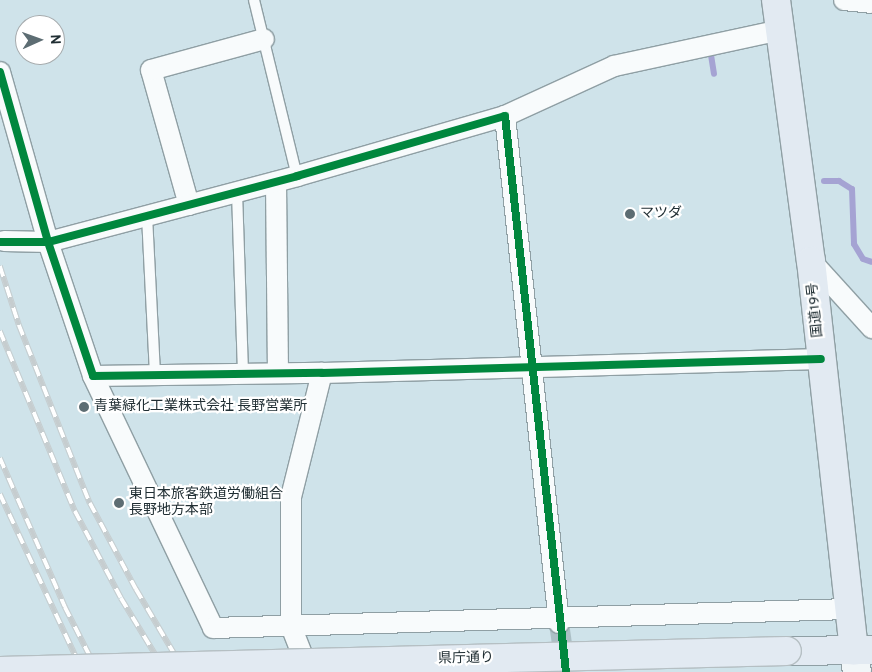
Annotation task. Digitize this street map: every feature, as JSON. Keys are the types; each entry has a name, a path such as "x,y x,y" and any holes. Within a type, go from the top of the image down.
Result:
{"highway":[{"name":"国道19号","path":"776,0 811,261 848,609 861,658"},
{"name":"県庁通り","path":"0,671 787,651 861,658"}],"street":[{"path":"844,0 872,3"},
{"path":"4,242 48,242 276,182 505,116 614,66 781,30"},
{"path":"189,205 151,70 264,39"},
{"path":"0,72 48,242 93,376 213,628 559,620 848,609"},
{"path":"505,116 559,620"},
{"path":"276,182 278,372"},
{"path":"811,261 872,328"},
{"path":"93,376 278,372 322,374 821,359"},
{"path":"309,672 291,626 291,496 322,374"}],"lane":[{"path":"254,0 297,176"},
{"path":"237,192 243,373"},
{"path":"147,216 155,374"}],"waterway":[{"path":"711,55 714,74"},
{"path":"824,181 839,181 852,189 854,244 863,259 872,262"}],"tunnel":[{"path":"559,623 566,672"}],"railway":[{"path":"0,266 19,325 90,503 136,589 185,672"},
{"path":"0,331 75,511 121,598 166,672"},
{"path":"0,458 65,607 98,672"},
{"path":"0,494 83,672"}],"cycle path":[{"path":"0,72 48,242 93,376 322,373 821,359"},
{"path":"0,242 48,242 297,176 505,116 566,672"}],"place":[{"name":"マツダ","path":"630,214"},
{"name":"青葉緑化工業株式会社 長野営業所","path":"84,407"},
{"name":"東日本旅客鉄道労働組合 長野地方本部","path":"119,503"}]}
